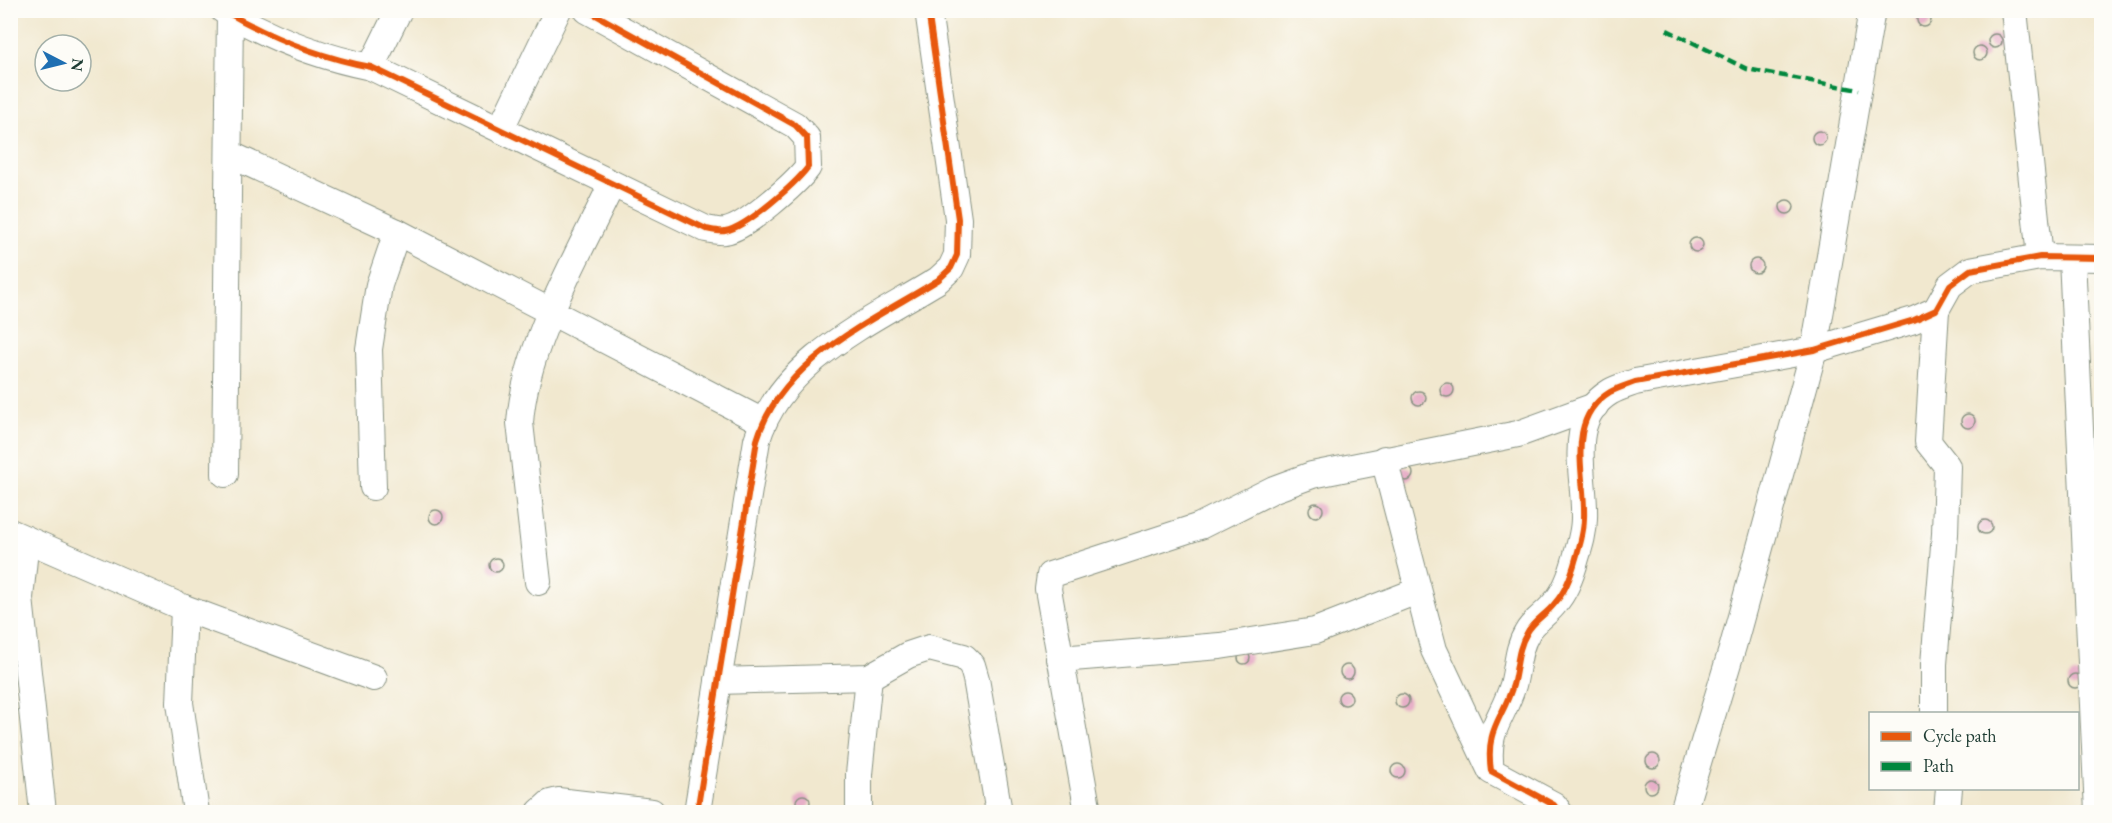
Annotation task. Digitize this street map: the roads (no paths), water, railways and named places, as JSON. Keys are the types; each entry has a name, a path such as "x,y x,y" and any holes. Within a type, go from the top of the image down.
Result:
{"street":[{"path":"371,67 399,10"},
{"path":"501,128 558,10"},
{"path":"225,474 229,154 228,12 336,60 371,67 501,128 706,230 725,232 741,224 795,184 808,167 810,152 807,138 777,113 587,10"},
{"path":"697,813 763,422 788,382 844,339 938,280 951,268 957,255 958,219 928,10"},
{"path":"1683,813 1733,646 1814,350 1872,10"},
{"path":"2014,10 2040,257"},
{"path":"229,154 397,232 551,314 763,422"},
{"path":"538,582 520,423 526,377 551,314 612,184"},
{"path":"373,487 369,349 379,285 397,232"},
{"path":"1934,712 1934,664 1945,534 1947,466 1928,442 1936,310 1950,285 1971,270 2040,257 2102,258"},
{"path":"2072,258 2098,813"},
{"path":"1491,771 1489,753 1492,734 1512,687 1520,647 1528,630 1556,602 1572,570 1581,541 1584,518 1579,451 1583,426 1594,406 1610,392 1635,382 1814,350 1914,320 1936,310"},
{"path":"1088,813 1048,589 1048,578 1053,572 1126,552 1200,526 1274,489 1312,475 1518,434 1594,406"},
{"path":"1384,459 1434,650 1491,771 1554,804 1559,813"},
{"path":"43,813 21,598 18,536 184,608 374,678"},
{"path":"1060,659 1220,646 1315,631 1417,591"},
{"path":"184,608 180,703 196,813"},
{"path":"718,681 869,677 908,655 929,648 964,657 972,664 999,813"},
{"path":"859,813 859,774 869,677"},
{"path":"1947,813 1949,790"},
{"path":"540,813 550,803 558,801 652,813"}]}
